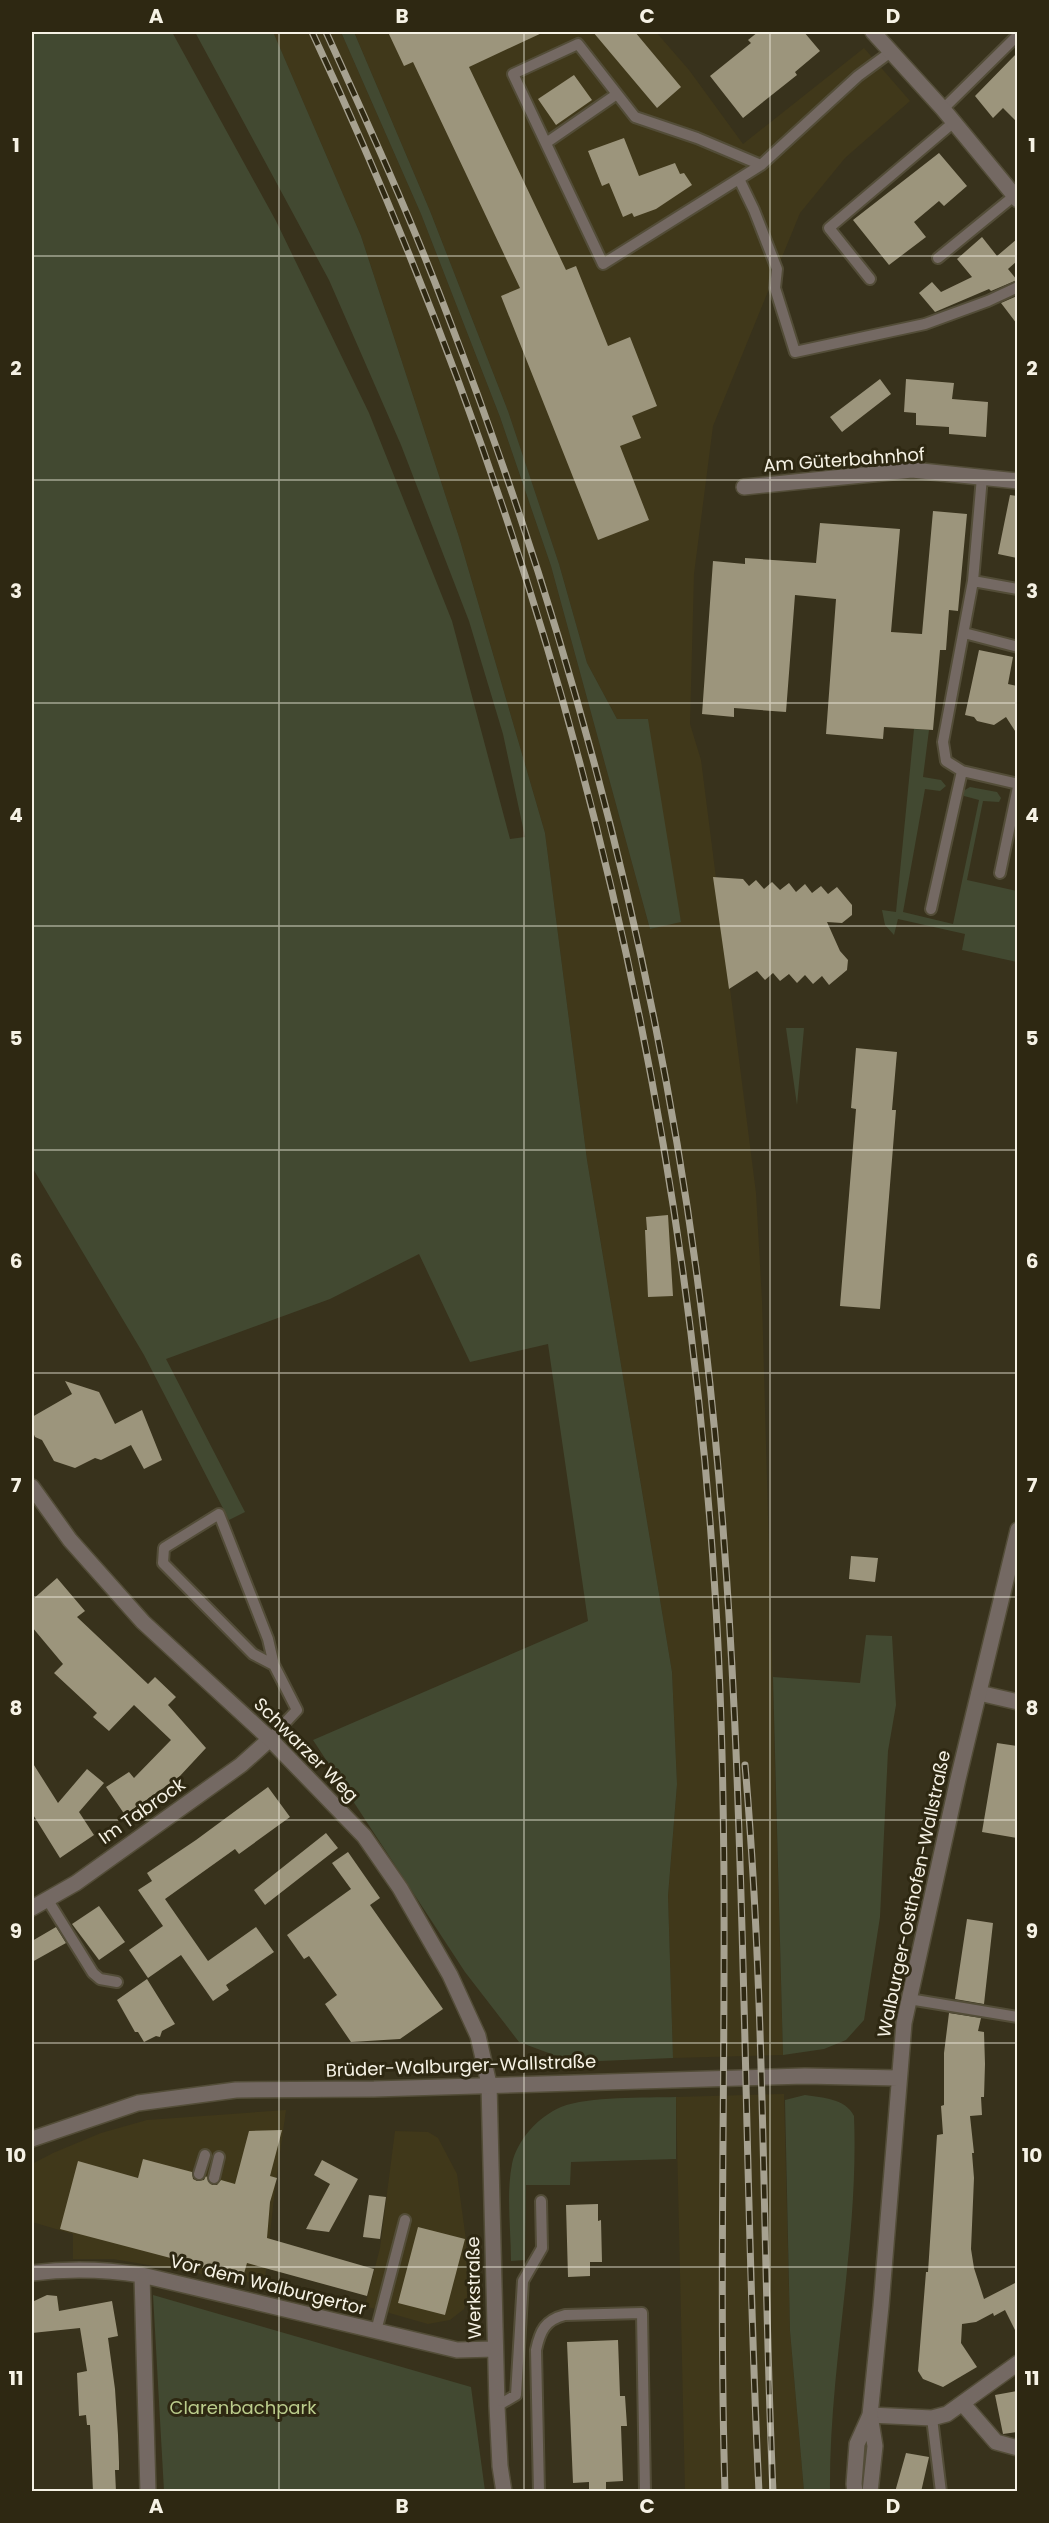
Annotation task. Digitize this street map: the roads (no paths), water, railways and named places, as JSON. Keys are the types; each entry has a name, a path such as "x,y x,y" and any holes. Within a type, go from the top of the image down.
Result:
{"street":[{"path":"873,32 943,109 1016,199"},
{"name":"Am Güterbahnhof","path":"744,487 912,470 1017,481"},
{"name":"Schwarzer Weg","path":"32,1487 70,1540 143,1622 270,1739 364,1836 399,1888 450,1975 478,2036 489,2084"},
{"name":"Walburger-Osthofen-Wallstraße","path":"870,2415 881,2306 898,2078 909,1999 980,1693 1014,1565 1017,1530"},
{"path":"980,1693 1017,1702"},
{"name":"Im Tabrock","path":"32,1908 76,1882 241,1765 270,1739"},
{"name":"Brüder-Walburger-Wallstraße","path":"32,2139 138,2103 236,2090 374,2089 805,2076 898,2078"},
{"name":"Werkstraße","path":"489,2084 497,2406 500,2466 504,2492"},
{"name":"Vor dem Walburgertor","path":"32,2273 79,2268 142,2275 457,2350 495,2349"},
{"path":"142,2275 148,2492"},
{"path":"870,2415 932,2418 947,2414 1017,2363"},
{"path":"963,2404 996,2442 1017,2448"},
{"path":"855,2492 857,2444 870,2415"},
{"path":"870,2415 875,2446 870,2492"}],"lane":[{"path":"943,109 1017,35"},
{"path":"761,165 697,138 635,117 578,44 513,74 603,264 761,165 858,76 892,51"},
{"path":"546,143 617,94"},
{"path":"870,279 829,228 954,122"},
{"path":"739,179 777,268 775,288 795,352 925,324 988,301 1017,287"},
{"path":"938,258 1016,199"},
{"path":"982,477 973,581 943,742 946,761 962,771 1017,786 1000,873"},
{"path":"973,581 1017,589"},
{"path":"964,633 1017,647"},
{"path":"931,909 962,771"},
{"path":"270,1739 297,1710 274,1665 268,1639 219,1515 164,1548 163,1563 253,1654 274,1665"},
{"path":"47,1899 93,1973 100,1979 117,1982"},
{"path":"909,1999 1017,2017"},
{"path":"199,2174 205,2155"},
{"path":"214,2178 219,2157"},
{"path":"497,2406 516,2395 523,2281 542,2248 541,2201"},
{"path":"376,2331 405,2220"},
{"path":"539,2492 537,2350 539,2335 545,2325 554,2318 565,2315 642,2313 645,2492"},
{"path":"932,2418 941,2492"}],"railway":[{"path":"312,32 395,219 468,408 532,599 588,792 634,989 670,1187 697,1388 715,1592 721,1704 724,1930 722,2267 725,2492"},
{"path":"326,32 388,170 432,276 492,436 535,562 608,817 639,947 665,1077 687,1208 705,1340 730,1627 742,1915 759,2492"},
{"path":"745,1765 757,1946 773,2492"}],"park label":[{"name":"Clarenbachpark","path":"243,2408"}]}
